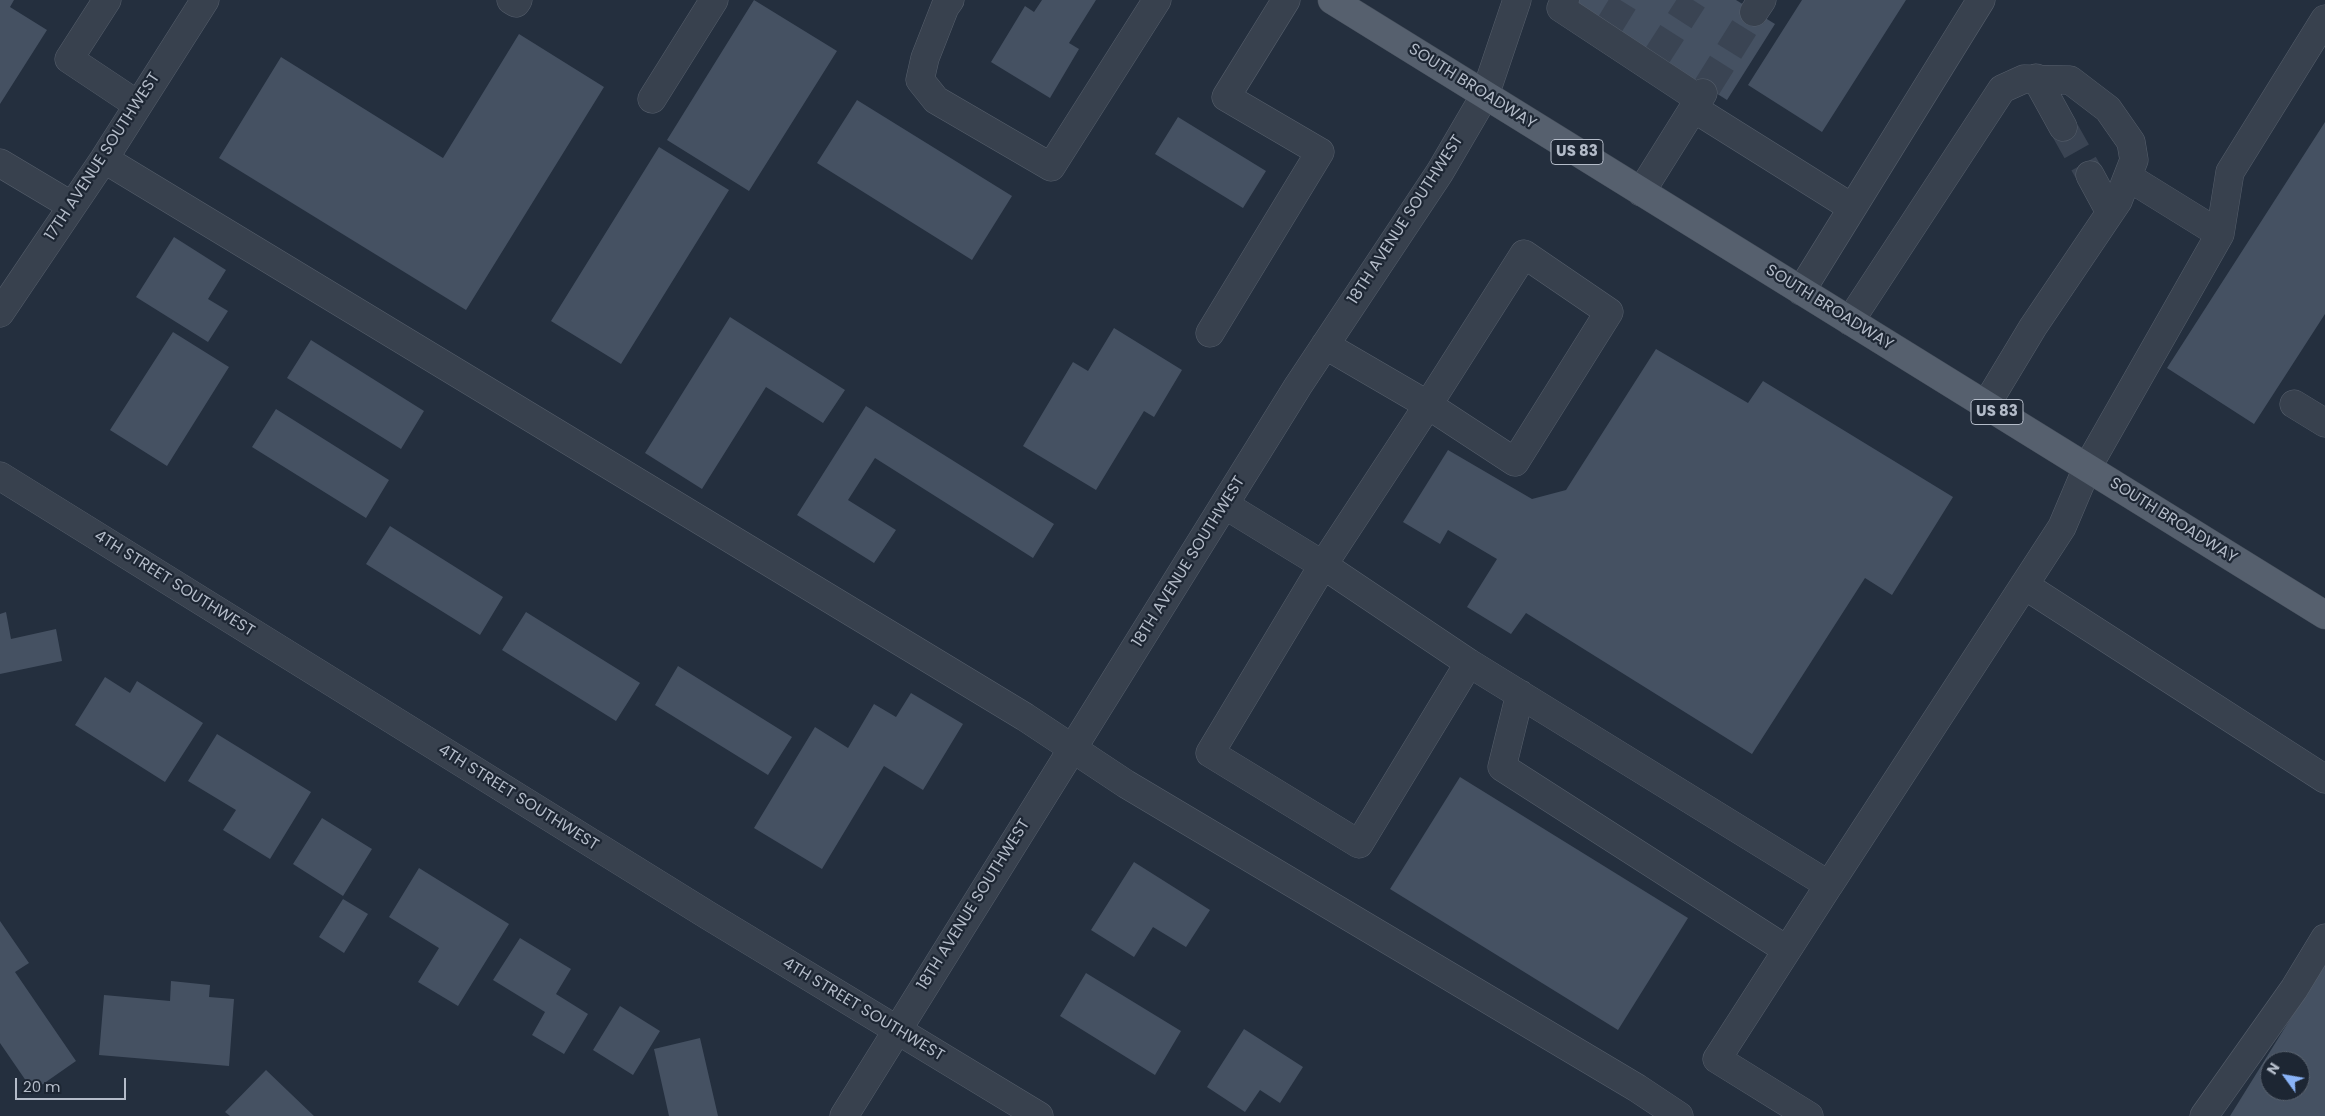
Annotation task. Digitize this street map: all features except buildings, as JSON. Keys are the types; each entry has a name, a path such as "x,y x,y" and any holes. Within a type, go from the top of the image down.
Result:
{"main road":[{"name":"SOUTH BROADWAY","path":"1332,0 2325,615"}],"street":[{"path":"107,0 69,59 138,105"},
{"name":"17TH AVENUE SOUTHWEST","path":"0,313 104,160 205,0"},
{"path":"511,0 516,3 518,0"},
{"path":"652,99 714,0"},
{"path":"950,0 945,7 925,58 920,80 936,100 1052,167 1157,0"},
{"path":"1210,333 1320,152 1226,97 1286,0"},
{"name":"18TH AVENUE SOUTHWEST","path":"844,1116 1071,749 1325,345 1440,172 1486,95 1517,0"},
{"path":"1565,0 1561,8 1606,31 1654,62 1700,98 1851,207"},
{"path":"1801,291 1851,207 1982,0"},
{"path":"1809,1116 1717,1059 2062,527 2087,468 2220,234 2230,172 2325,19"},
{"path":"2036,78 2063,126"},
{"path":"1850,321 2002,89 2024,79 2070,80 2108,109 2131,142 2134,160 2118,201 2034,327 1986,405"},
{"path":"1641,192 1700,98"},
{"path":"104,160 1016,712 1126,784 1636,1088 1679,1116"},
{"path":"0,163 72,206"},
{"path":"2090,175 2110,212"},
{"path":"2128,177 2220,234"},
{"path":"1325,345 1428,405 1515,462 1609,312 1524,254 1428,405 1323,565 1210,753 1359,844 1469,664"},
{"path":"2294,404 2325,423"},
{"name":"4TH STREET SOUTHWEST","path":"0,476 709,916 1038,1116"},
{"path":"1225,505 1323,565 1469,664 1829,885"},
{"path":"2024,585 2325,779"},
{"path":"1520,694 1502,767 1787,950"},
{"path":"2204,1116 2294,988 2325,938"}],"tunnel":[{"path":"1609,26 1625,0"},
{"path":"1657,56 1693,0"},
{"path":"1707,87 1754,12"},
{"path":"2063,127 2090,175"}]}
